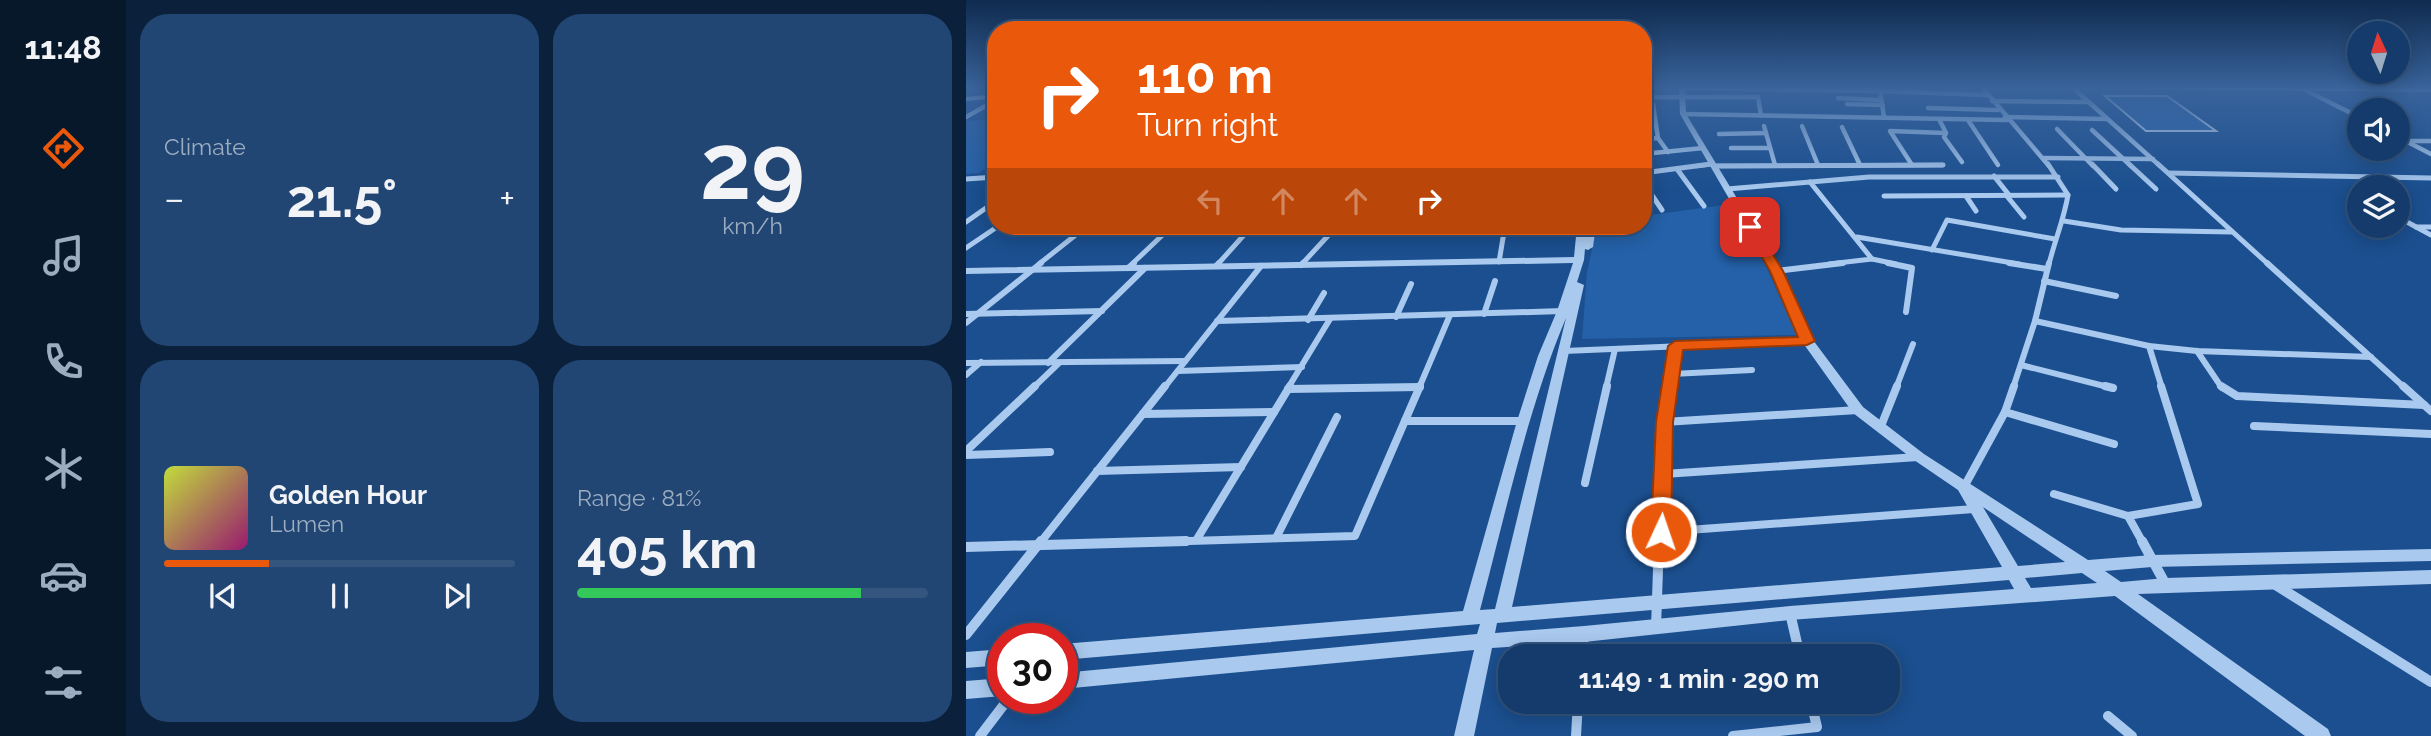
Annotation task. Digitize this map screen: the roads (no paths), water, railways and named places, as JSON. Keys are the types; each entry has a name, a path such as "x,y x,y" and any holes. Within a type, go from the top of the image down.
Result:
{"street":[{"path":"1656,121 1658,138 1668,152"},
{"path":"1687,121 1776,271 1807,341 1858,410 1919,457 1992,502 2119,589 2320,736"},
{"path":"1940,121 1946,133 1944,137 1962,162"},
{"path":"1969,121 1998,165"},
{"path":"1964,487 2005,412 2035,321 2055,239 2064,221 2068,195 2044,158 2008,121"},
{"path":"2108,121 2169,173 2428,408"},
{"path":"1764,126 1775,165"},
{"path":"1802,126 1818,165"},
{"path":"1842,127 1860,165"},
{"path":"2057,129 2116,188"},
{"path":"2092,130 2156,189"},
{"path":"1912,165 1890,131 1946,133"},
{"path":"1719,134 1766,133"},
{"path":"1652,138 1658,138"},
{"path":"2410,141 2431,141"},
{"path":"2410,143 2431,154"},
{"path":"1652,154 1703,148"},
{"path":"1731,148 1770,148"},
{"path":"2044,158 2153,159"},
{"path":"1652,172 1713,165 1943,166"},
{"path":"1677,169 1704,206"},
{"path":"2169,173 2431,178"},
{"path":"1727,189 1869,177 2058,177"},
{"path":"1994,177 2024,217"},
{"path":"966,187 978,178"},
{"path":"966,179 987,178"},
{"path":"1810,182 1872,259"},
{"path":"1652,195 1662,210"},
{"path":"1884,196 2068,195"},
{"path":"1966,196 1976,211"},
{"path":"966,222 987,207"},
{"path":"983,210 987,210"},
{"path":"1932,250 1947,220 2055,239"},
{"path":"2064,221 2121,230 2232,232"},
{"path":"2410,224 2431,235"},
{"path":"2415,227 2431,227"},
{"path":"966,248 987,234"},
{"path":"966,323 1076,235"},
{"path":"1128,268 1163,235"},
{"path":"1216,267 1244,235"},
{"path":"1301,265 1329,235"},
{"path":"1499,262 1504,235"},
{"path":"1469,619 1544,356 1580,260 1581,235"},
{"path":"1464,736 1485,641 1496,616 1564,351 1590,235"},
{"path":"1856,237 2047,270"},
{"path":"1776,271 1872,259 1912,268 1906,312"},
{"path":"966,271 1580,260"},
{"path":"966,635 1261,266"},
{"path":"1048,363 1145,268"},
{"path":"1484,314 1495,281"},
{"path":"2044,281 2116,296"},
{"path":"1396,317 1411,284"},
{"path":"1308,320 1324,293"},
{"path":"966,314 1102,311"},
{"path":"1217,321 1563,311"},
{"path":"966,547 1354,536 1450,316"},
{"path":"1197,540 1330,319"},
{"path":"2035,321 2149,346 2197,351 2372,357"},
{"path":"1564,351 1807,341"},
{"path":"1881,426 1913,344"},
{"path":"1656,626 1664,422 1675,346"},
{"path":"2054,494 2127,516 2199,504 2149,346"},
{"path":"1585,483 1615,349"},
{"path":"2197,351 2224,390 2237,396 2428,408"},
{"path":"966,363 1185,361"},
{"path":"966,375 981,362"},
{"path":"966,453 1059,363"},
{"path":"2021,365 2113,388"},
{"path":"1178,371 1302,367"},
{"path":"1672,374 1752,370"},
{"path":"1288,389 1420,387"},
{"path":"1664,422 1858,410"},
{"path":"1143,414 1274,412"},
{"path":"2005,412 2114,443"},
{"path":"1276,538 1337,417"},
{"path":"1405,421 1524,421"},
{"path":"2254,426 2431,435"},
{"path":"966,453 1050,452"},
{"path":"1664,474 1919,457"},
{"path":"1097,471 1241,467"},
{"path":"1964,487 2027,596"},
{"path":"1661,532 1975,509"},
{"path":"2127,516 2166,585"},
{"path":"1078,651 2152,561 2431,555"},
{"path":"1078,679 1584,634 1790,612 2166,585 2431,577"},
{"path":"2268,580 2431,682"},
{"path":"1790,612 1797,644"},
{"path":"1583,644 1584,634"},
{"path":"966,660 987,658"},
{"path":"966,690 987,688"},
{"path":"980,736 997,714"},
{"path":"1576,736 1577,714"},
{"path":"1732,736 1816,727 1813,714"},
{"path":"2108,716 2132,736"}]}
